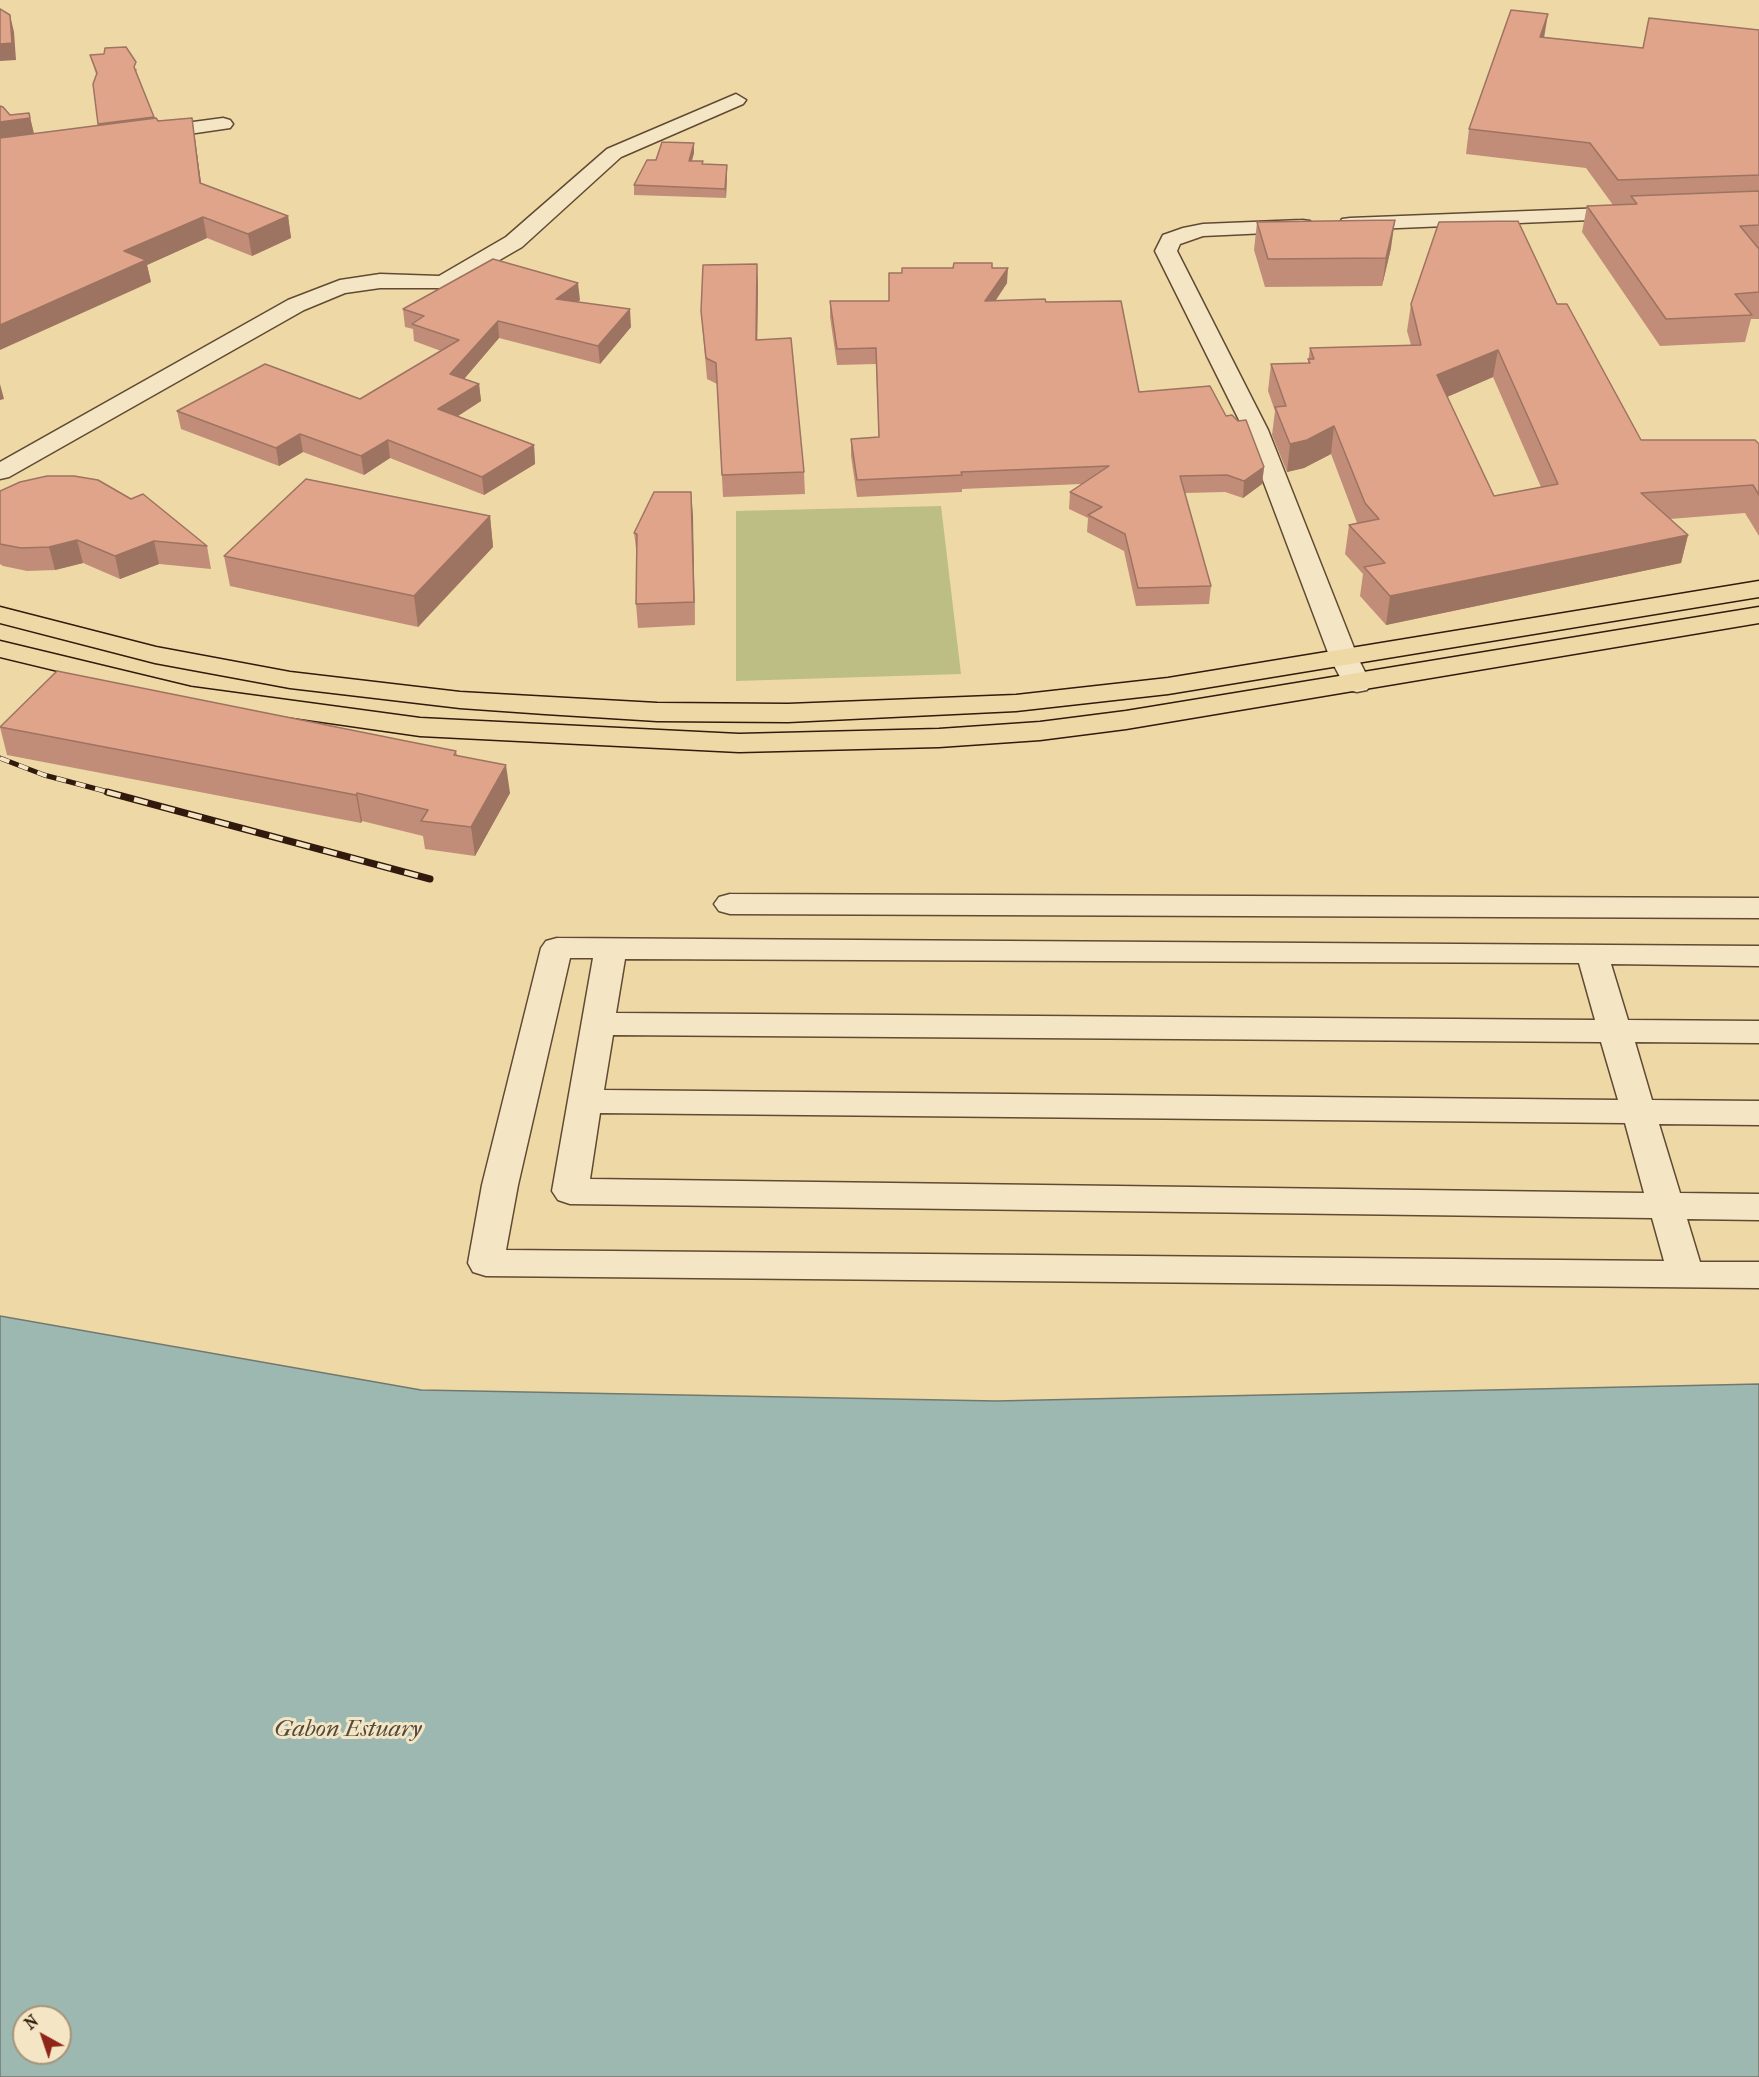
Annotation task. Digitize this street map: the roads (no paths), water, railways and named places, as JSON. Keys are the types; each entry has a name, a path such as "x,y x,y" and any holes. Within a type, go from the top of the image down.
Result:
{"highway":[{"path":"0,615 155,655 290,680 460,700 657,712 788,712 1016,703 1168,686 1759,589"},
{"path":"0,649 181,693 319,715 420,727 739,743 939,738 1040,731 1357,684 1759,615"}],"lane":[{"path":"0,472 296,305 340,287 360,284 381,281 444,283 514,242 614,153 736,100"},
{"path":"129,136 223,124"},
{"path":"1357,684 1344,658 1256,430 1166,251 1171,240 1203,230 1653,212"},
{"path":"730,904 1759,908"},
{"path":"1759,956 1592,953 557,948 500,1185 486,1263 1759,1275"},
{"path":"611,949 570,1191 1759,1207"},
{"path":"1592,953 1686,1275"},
{"path":"598,1024 1759,1032"},
{"path":"584,1101 1759,1113"}],"water":[{"name":"Gabon Estuary","path":"0,1316 421,1390 996,1401 1759,1384 1759,2077 0,2077"}],"railway":[{"path":"0,758 44,775 112,793"},
{"path":"107,792 430,879"}]}
